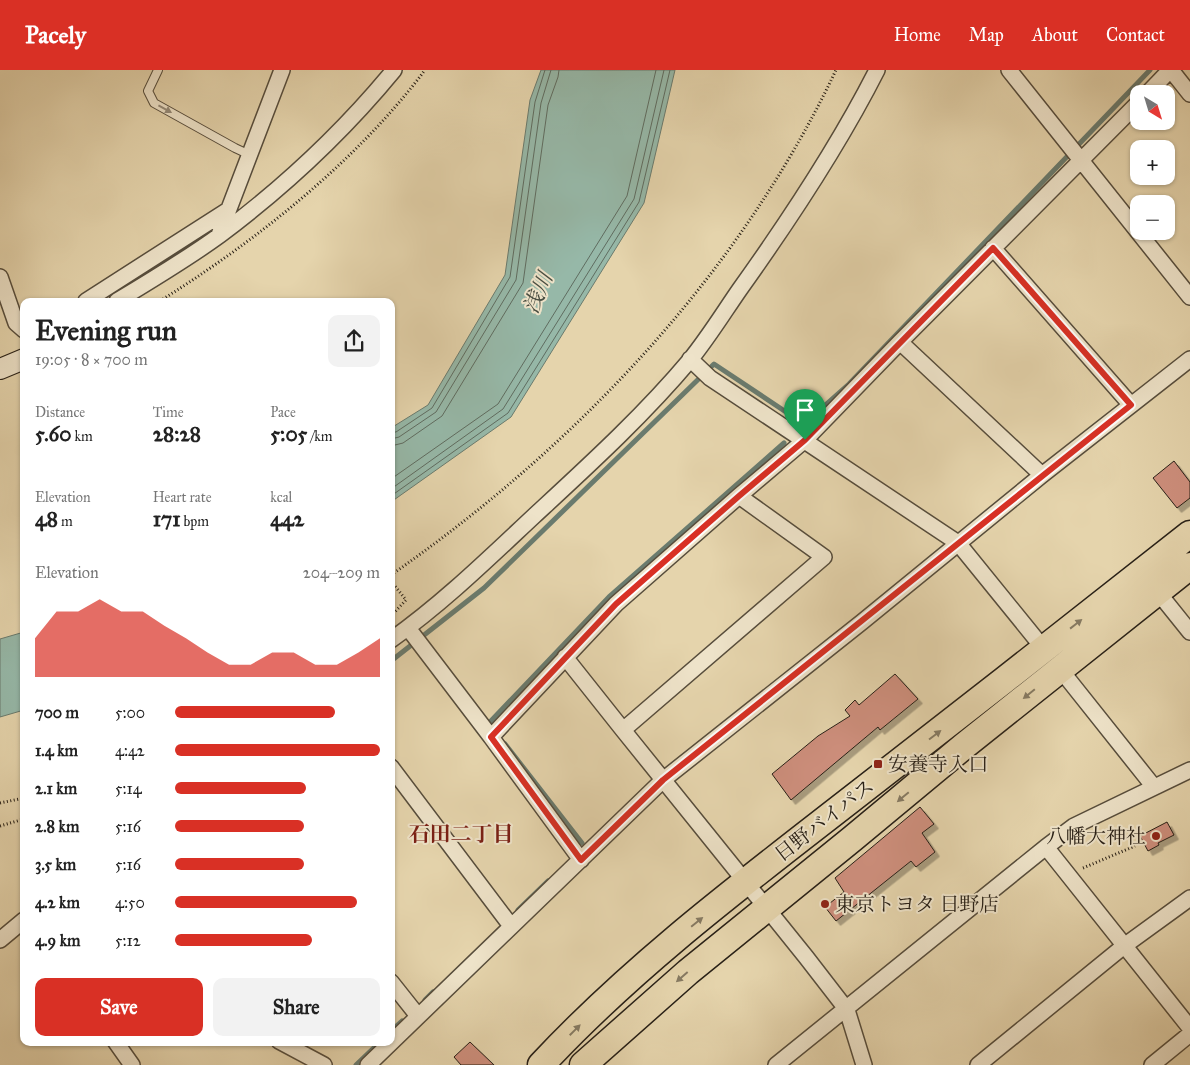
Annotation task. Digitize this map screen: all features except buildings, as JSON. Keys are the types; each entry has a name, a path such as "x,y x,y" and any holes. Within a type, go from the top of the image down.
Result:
{"highway":[{"name":"日野バイパス","path":"583,1065 688,972 767,907 1052,659 1190,534"},
{"name":"日野バイパス","path":"542,1065 586,1019 642,968 745,882 1052,659 1157,592 1190,566"}],"street":[{"path":"219,235 282,70"},
{"path":"122,298 219,235 265,199 322,150 394,70"},
{"path":"395,638 410,631 471,576 694,364 835,146 877,70"},
{"path":"1009,70 1190,297"},
{"path":"1156,85 1171,70 1190,94"},
{"path":"491,737 616,604 805,440 1130,111"},
{"path":"91,298 228,210"},
{"path":"993,248 1131,405"},
{"path":"0,277 20,327"},
{"path":"900,342 1042,475"},
{"path":"395,1039 663,780 1042,475 1190,359"},
{"path":"0,368 20,360"},
{"path":"694,364 710,378 958,543 1154,787"},
{"path":"623,730 824,557 739,496"},
{"path":"1157,592 1190,632"},
{"path":"410,631 581,860"},
{"path":"565,657 767,907 846,1010 864,1065"},
{"path":"776,1065 1074,826 1190,770"},
{"path":"395,772 511,926"},
{"path":"1046,848 1190,1028"},
{"path":"978,1065 1124,946 1190,898"},
{"path":"0,940 20,923"},
{"path":"395,987 418,1016"},
{"path":"1152,1065 1190,1034"},
{"path":"119,1046 132,1065"},
{"path":"288,1046 324,1065"},
{"path":"368,1065 387,1046"}],"lane":[{"path":"158,70 148,91 154,103 250,155"}],"path":[{"path":"395,572 480,509 558,441 666,328 712,271 750,219 804,132 836,70"},
{"path":"395,586 406,600 395,612"},
{"path":"0,803 20,799"},
{"path":"0,826 20,820"},
{"path":"1067,874 1135,846"}],"water":[{"name":"浅川","path":"541,70 675,70 644,203 511,417 395,499 395,426 428,405 505,275 530,100"},
{"path":"20,633 20,711 0,717 0,639"}],"waterway":[{"path":"395,658 484,588 714,364 804,424 849,384 1150,70"},
{"path":"489,723 609,597 784,443"},
{"path":"505,744 582,843"},
{"path":"518,910 548,881"},
{"path":"425,1000 433,992"},
{"path":"395,1027 402,1021"},
{"path":"356,1065 376,1046"}],"place":[{"name":"安養寺入口","path":"878,764"},
{"name":"八幡大神社","path":"1156,836"},
{"name":"東京トヨタ 日野店","path":"825,904"}],"district":[{"name":"石田二丁目","path":"461,834"}],"route":[{"path":"993,248 1131,405 663,780 581,860 491,737 616,604 805,440 993,248"}]}
